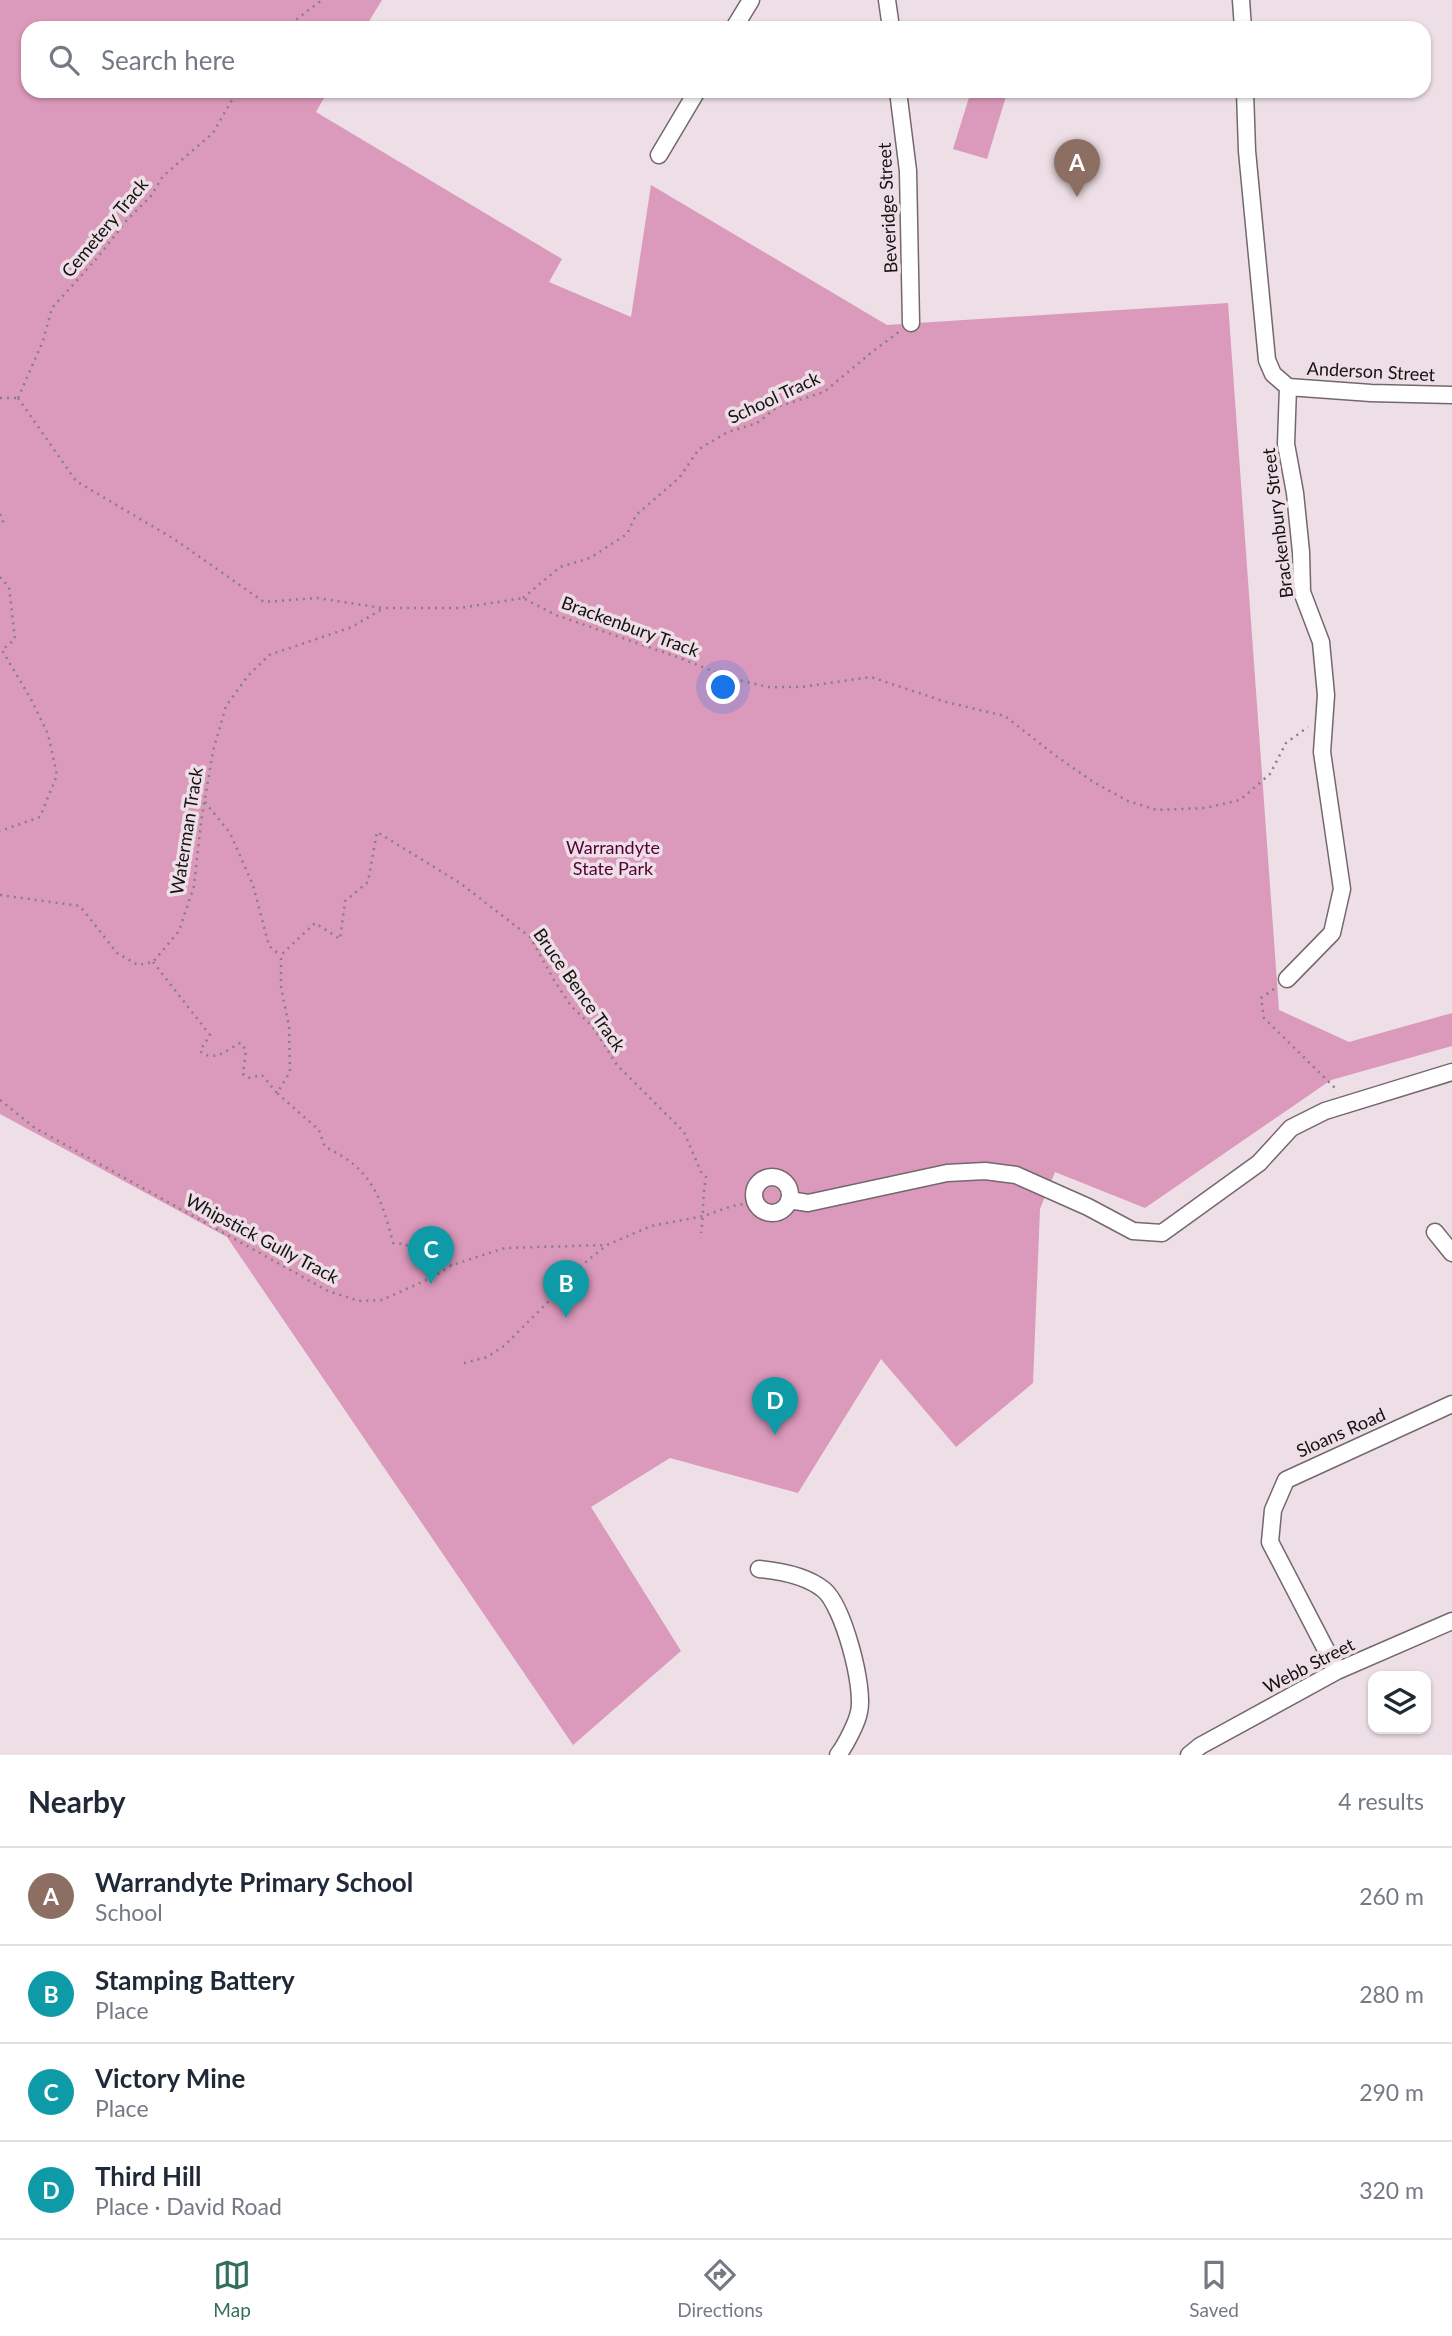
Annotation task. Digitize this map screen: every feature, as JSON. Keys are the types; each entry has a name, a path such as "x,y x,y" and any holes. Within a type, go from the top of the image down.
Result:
{"street":[{"path":"738,21 751,0"},
{"path":"887,0 890,21"},
{"path":"1241,0 1242,21"},
{"path":"659,155 693,98"},
{"name":"Beveridge Street","path":"899,98 908,171 911,323"},
{"path":"1245,98 1247,151 1267,360 1273,374 1288,387"},
{"name":"Anderson Street","path":"1288,387 1452,396"},
{"name":"Brackenbury Street","path":"1287,979 1332,933 1342,889 1322,752 1326,695 1321,642 1302,592 1301,552 1286,444 1288,387"},
{"path":"789,1200 808,1203 947,1173 985,1171 1016,1175 1088,1207 1133,1231 1161,1233 1259,1163 1291,1128 1325,1111 1452,1072"},
{"path":"774,1176 786,1182 790,1193 783,1209 773,1213 762,1210 755,1202 757,1183 762,1179 774,1176"},
{"path":"1435,1232 1452,1253"},
{"name":"Sloans Road","path":"1338,1671 1270,1542 1273,1510 1277,1500 1286,1480 1452,1404"},
{"path":"759,1569 787,1572 825,1591 845,1627 857,1668 860,1711 838,1755"},
{"name":"Webb Street","path":"1189,1755 1200,1746 1338,1671 1452,1621"}],"path":[{"path":"294,21 322,0"},
{"name":"Cemetery Track","path":"18,398 43,341 52,308 151,196 163,176 213,133 233,98"},
{"name":"School Track","path":"523,598 560,567 590,558 627,534 636,515 679,478 699,449 728,432 757,423 776,407 824,392 911,323"},
{"path":"0,398 18,398 76,481 174,539 264,602 317,598 383,608 460,608 523,598"},
{"path":"0,513 3,521 0,527"},
{"path":"0,577 9,587 15,639 1,651 32,701 48,734 57,775 40,817 0,831"},
{"name":"Brackenbury Track","path":"523,598 556,615 730,678 768,687 790,687 871,677 946,702 1005,716 1095,782 1128,802 1157,810 1205,808 1240,800 1270,774 1286,743 1325,715"},
{"name":"Waterman Track","path":"153,961 178,931 194,886 213,751 226,706 247,677 269,655 352,627 383,608"},
{"path":"205,802 230,833 253,885 269,946 281,955 281,987 289,1026 290,1072 277,1093"},
{"name":"Bruce Bence Track","path":"281,955 315,923 340,939 345,901 368,882 377,832 460,883 530,937 565,998 592,1026 617,1065 684,1132 701,1172 706,1177 702,1198 704,1216 701,1233"},
{"path":"0,895 80,906 117,953 138,965 153,961 210,1035 200,1051 213,1058 240,1043 246,1050 243,1074 248,1078 261,1075 319,1130 325,1147 348,1158 377,1191 393,1243 405,1244 423,1257 452,1265"},
{"path":"1287,979 1261,998 1264,1017 1350,1103"},
{"name":"Whipstick Gully Track","path":"0,1100 35,1128 328,1291 359,1301 382,1300 433,1277 452,1265 505,1248 607,1245 651,1226 704,1216 732,1206 755,1202"},
{"path":"464,1363 486,1357 504,1346 561,1289 572,1273 607,1245"}],"green space":[{"name":"Warrandyte State Park","path":"0,0 382,0 369,21 21,21 21,98 324,98 316,112 562,259 549,282 631,317 651,185 887,325 1228,303 1279,1010 1349,1042 1452,1013 1452,1046 1331,1080 1145,1208 1055,1172 1040,1209 1033,1383 956,1447 881,1359 798,1493 670,1458 591,1507 681,1651 573,1745 227,1237 0,1114"},
{"path":"969,98 1005,98 987,159 953,149"}],"place":[{"name":"Warrandyte Primary School","path":"1077,197"},
{"name":"Victory Mine","path":"431,1284"},
{"name":"Stamping Battery","path":"566,1318"},
{"name":"Third Hill","path":"775,1435"}]}
